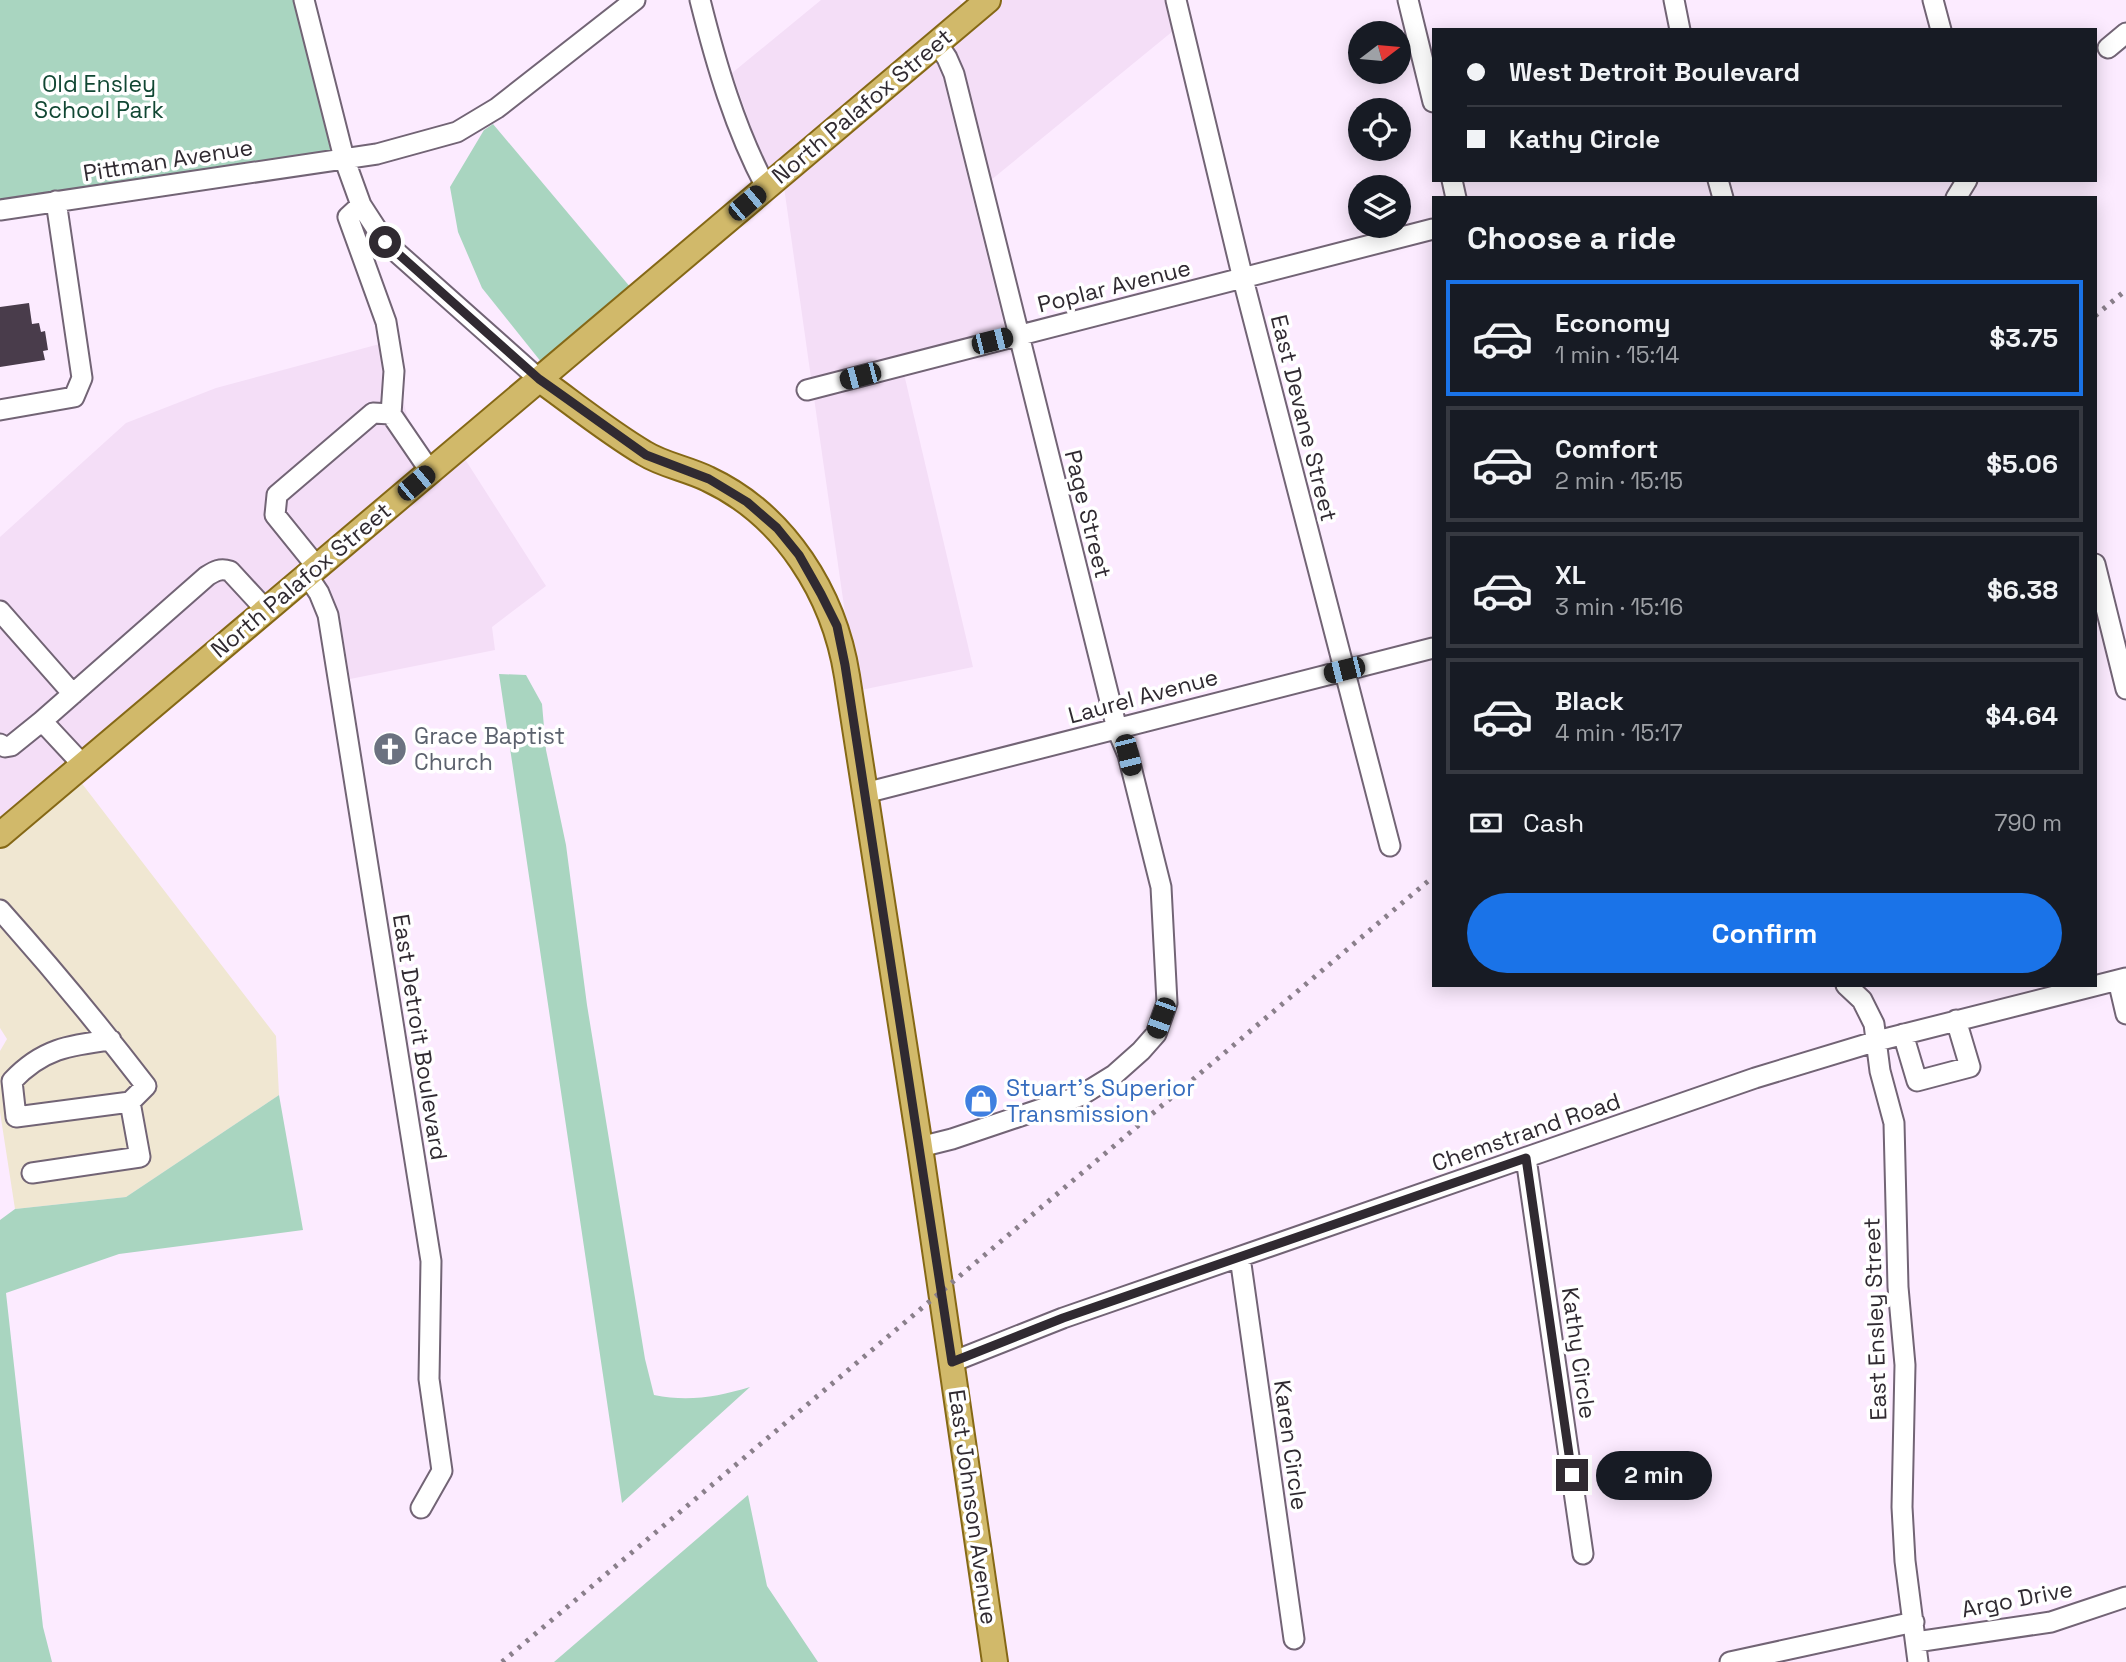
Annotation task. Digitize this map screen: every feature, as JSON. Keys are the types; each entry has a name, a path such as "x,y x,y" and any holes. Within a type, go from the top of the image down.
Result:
{"main road":[{"name":"North Palafox Street","path":"0,835 988,0"},
{"name":"East Johnson Avenue","path":"539,379 646,455 709,479 747,502 777,528 791,546 837,626 866,793 920,1147 995,1662"}],"street":[{"path":"304,0 344,158 361,205 385,242 539,379"},
{"name":"Pittman Avenue","path":"0,210 344,158 390,150 457,132 479,121 635,0"},
{"path":"700,0 729,100 750,156 766,187"},
{"name":"East Devane Street","path":"1176,0 1243,279 1390,846"},
{"path":"1408,0 1432,98"},
{"path":"1674,0 1680,28"},
{"path":"1933,0 1940,28"},
{"path":"2108,48 2126,33"},
{"name":"Page Street","path":"920,1147 1080,1096 1114,1075 1141,1051 1156,1034 1167,1003 1161,887 1128,755 1117,729 954,74 937,43"},
{"path":"0,410 74,397 82,378 56,201"},
{"path":"361,205 348,218 386,322 394,371 391,414 430,471"},
{"name":"Poplar Avenue","path":"807,390 1432,229"},
{"name":"East Detroit Boulevard","path":"391,414 373,413 277,495 275,515 312,571 328,615 431,1261 429,1379 442,1471 421,1508"},
{"path":"0,744 11,746 216,570 230,571 266,610"},
{"path":"2097,575 2126,688"},
{"path":"0,611 73,694"},
{"name":"Laurel Avenue","path":"866,793 1432,648"},
{"path":"42,720 83,765"},
{"path":"0,910 57,975 111,1041 146,1086 130,1102 16,1117 12,1081 29,1063 54,1051 111,1041"},
{"path":"2122,979 2126,1013"},
{"name":"Chemstrand Road","path":"2097,985 2122,979"},
{"name":"East Ensley Street","path":"1848,987 1869,1013 1877,1041 1880,1071 1894,1123 1898,1287 1905,1365 1902,1507 1905,1562 1918,1662"},
{"name":"Chemstrand Road","path":"952,1362 1063,1318 1755,1079 1877,1041 2090,987"},
{"path":"1903,1034 1917,1081 1970,1067 1956,1020"},
{"path":"32,1173 140,1157 130,1102"},
{"name":"Kathy Circle","path":"1526,1158 1583,1554"},
{"name":"Karen Circle","path":"1240,1257 1294,1639"},
{"name":"Argo Drive","path":"1730,1662 1915,1632 2058,1620 2126,1597"}],"shaded area":[{"path":"821,0 959,0 964,7 770,170 760,152 732,73"},
{"path":"1003,0 1164,0 1173,31 991,180 965,71 951,44"},
{"path":"934,58 943,78 1005,328 811,378 784,187"},
{"path":"387,342 421,466 0,822 0,537 126,423 216,388"},
{"path":"904,374 973,667 861,690 846,620 814,398"},
{"path":"463,456 546,586 492,627 495,650 350,679 339,613 330,589 322,578"},
{"path":"80,781 276,1036 279,1095 126,1197 15,1209 0,1112 0,1051 7,1039 0,1028 0,848"}],"green space":[{"name":"Old Ensley School Park","path":"0,0 304,0 344,158 0,210"},
{"path":"493,124 631,288 542,363 482,288 458,232 450,187 484,130"},
{"path":"499,674 526,675 542,704 546,750 566,845 587,1005 645,1359 654,1395 702,1397 750,1387 622,1503"},
{"path":"279,1095 303,1230 119,1254 6,1293 43,1627 52,1662 0,1662 0,1220 15,1209 126,1197"},
{"path":"748,1495 767,1586 818,1662 554,1662"}],"building":[{"path":"29,303 32,324 39,323 41,332 45,331 48,350 43,351 45,360 0,367 0,307"}],"railway":[{"path":"2097,314 2126,290"},
{"path":"502,1662 1432,878"}],"place":[{"name":"Grace Baptist Church","path":"390,749"},
{"name":"Stuart's Superior Transmission","path":"981,1101"}],"route":[{"path":"385,242 539,379 608,429 646,455 709,479 747,502 777,528 799,555 821,594 837,626 845,665 952,1362 1063,1318 1526,1158 1572,1475"}]}
